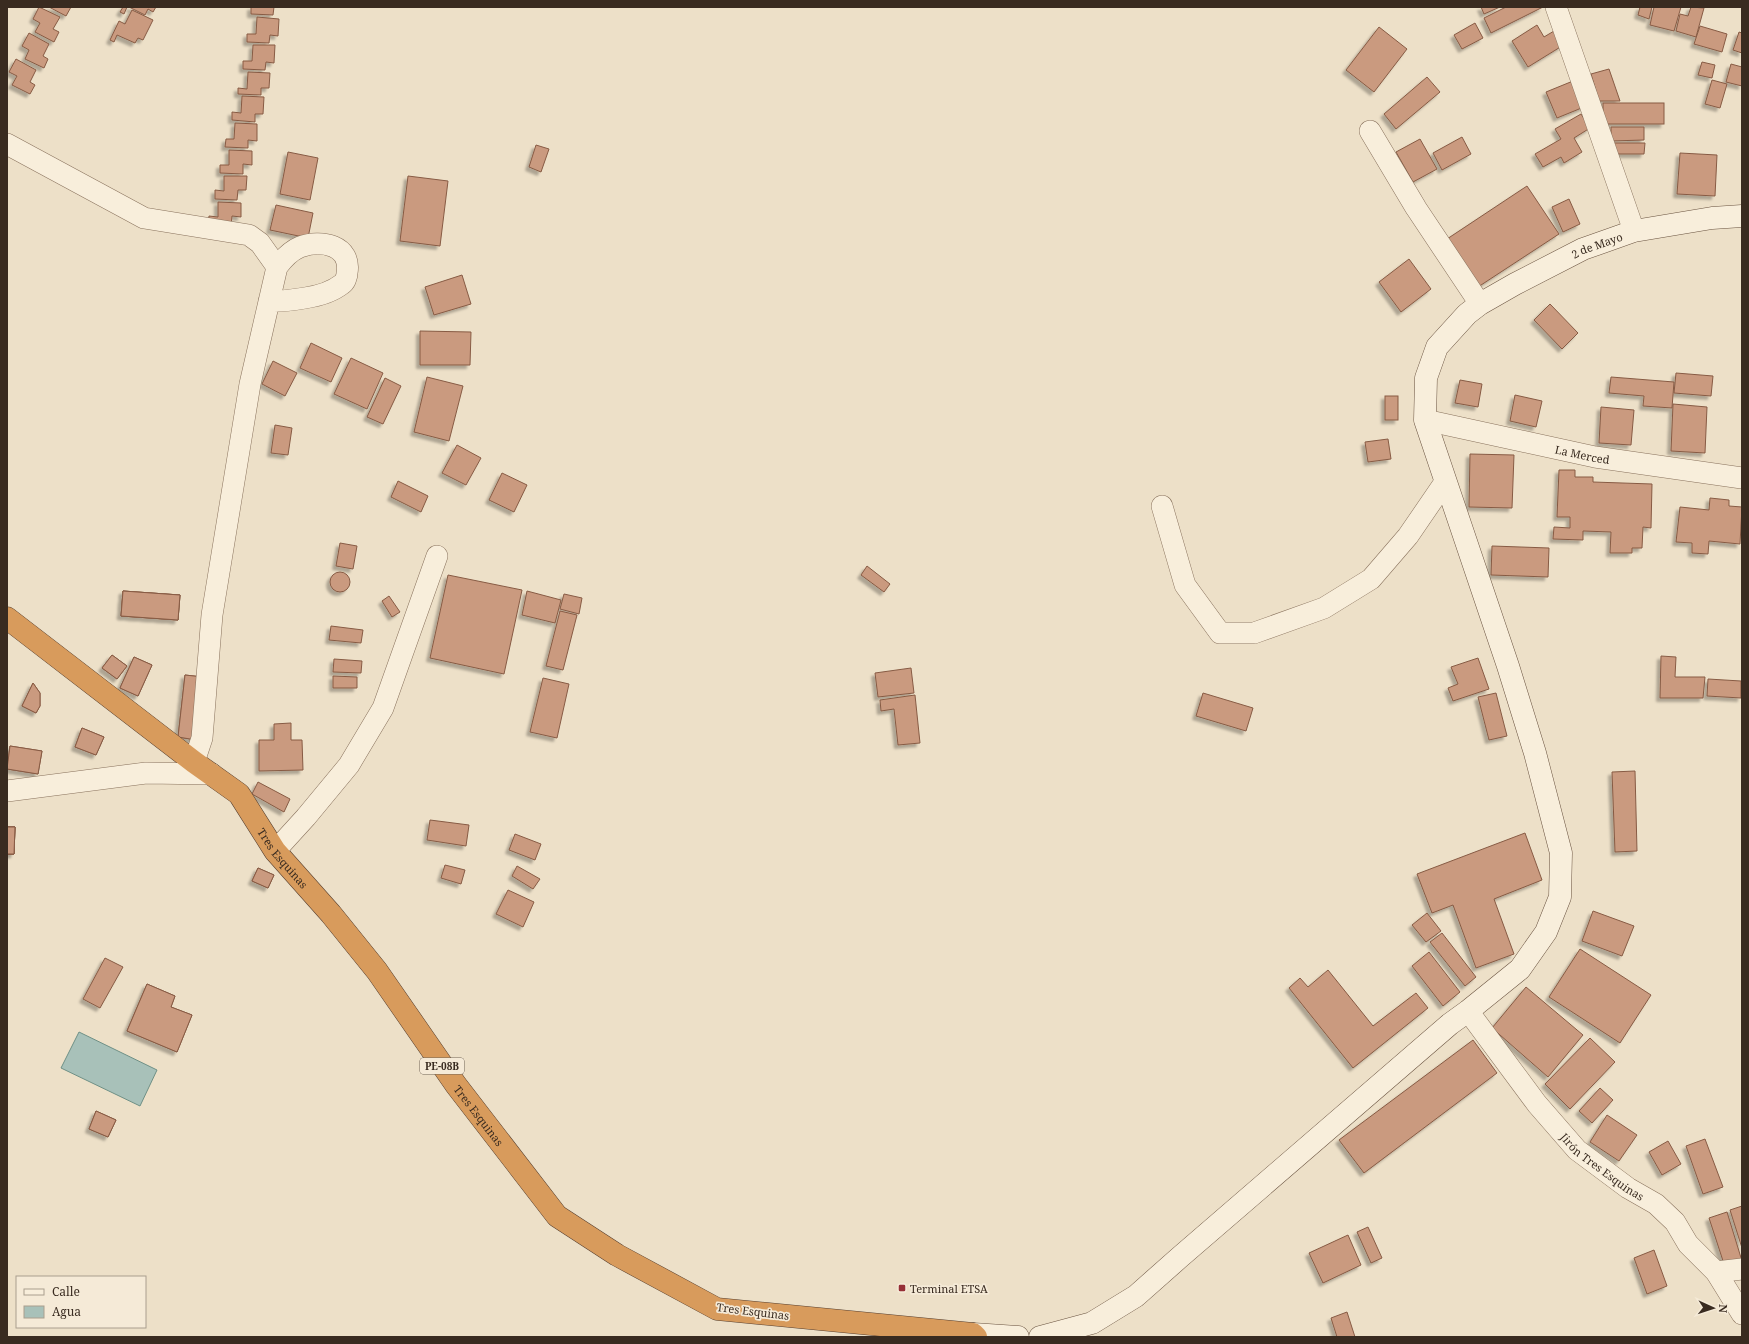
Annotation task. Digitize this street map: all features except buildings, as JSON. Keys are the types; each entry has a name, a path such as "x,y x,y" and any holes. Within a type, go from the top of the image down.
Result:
{"highway":[{"name":"Tres Esquinas","path":"7,618 194,762 239,794 276,851 331,914 377,972 456,1085 557,1216 617,1255 717,1309 975,1335"}],"main road":[{"name":"2 de Mayo","path":"1424,420 1426,378 1437,347 1474,309 1515,284 1583,249 1634,231 1712,218 1742,216"},
{"path":"1040,1337 1092,1323 1136,1296 1450,1024 1520,969 1546,932 1560,896 1561,853 1535,754 1508,666 1424,420"},
{"path":"975,1335 1018,1337"}],"street":[{"path":"1556,7 1634,231"},
{"path":"1370,131 1474,309"},
{"path":"7,144 144,218 249,235 260,243 276,267"},
{"path":"194,762 202,738 213,607 250,384 276,267 290,252 311,244 334,246 340,250 347,260 347,276 343,284 321,295 281,302 269,301"},
{"name":"La Merced","path":"1424,420 1595,457 1742,478"},
{"path":"1162,506 1185,585 1220,633 1254,633 1324,608 1371,579 1408,536 1445,482"},
{"path":"276,851 349,765 383,708 437,556"},
{"path":"7,792 146,773 212,774"},
{"name":"Jirón Tres Esquinas","path":"1468,1011 1537,1104 1577,1150 1628,1188 1656,1204 1675,1222 1688,1244 1716,1272 1742,1314"},
{"path":"1716,1272 1742,1269"}],"water":[{"path":"79,1032 157,1070 140,1106 61,1068"}],"place":[{"name":"Terminal ETSA","path":"902,1288"}]}
